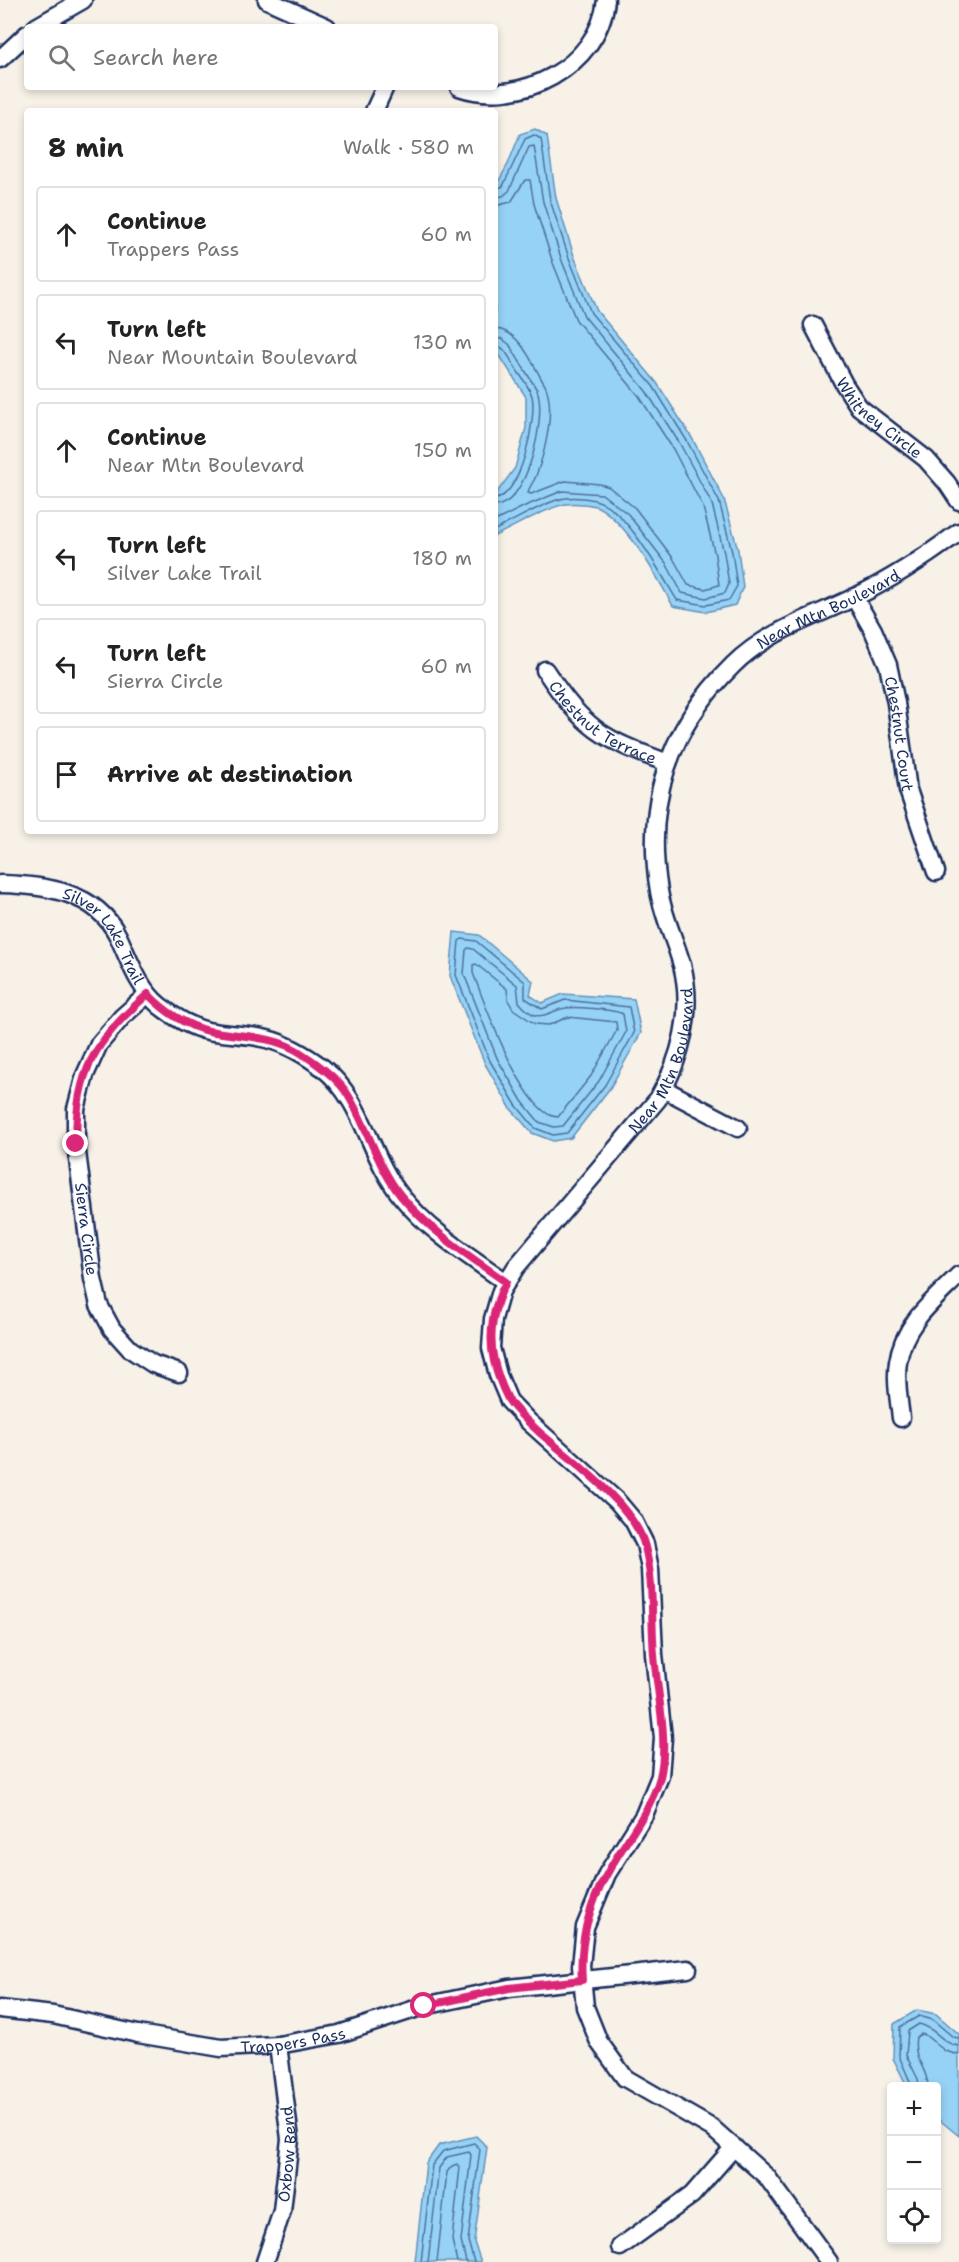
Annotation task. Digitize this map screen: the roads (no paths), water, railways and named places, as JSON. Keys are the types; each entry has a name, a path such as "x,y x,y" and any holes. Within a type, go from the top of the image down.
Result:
{"street":[{"path":"267,0 320,24"},
{"path":"467,90 503,93 531,87 557,75 579,56 596,32 606,0"},
{"path":"41,24 74,2"},
{"path":"0,59 24,37"},
{"path":"375,108 384,90"},
{"name":"Whitney Circle","path":"813,325 844,384 859,407 926,459 959,501"},
{"name":"Near Mtn Boulevard","path":"829,2262 767,2177 734,2147 712,2128 625,2078 599,2042 585,2007 581,1966 585,1927 606,1874 644,1815 660,1776 663,1738 653,1637 650,1569 645,1544 633,1520 617,1501 529,1422 509,1401 498,1375 491,1348 493,1319 501,1291 516,1267 658,1099 674,1068 684,1035 686,1001 682,966 659,893 654,850 656,809 668,763 682,728 707,694 735,663 769,638 806,618 854,597 937,548 959,532"},
{"name":"Chestnut Court","path":"854,597 873,630 888,665 896,703 908,790 936,872"},
{"name":"Chestnut Terrace","path":"545,670 566,702 584,722 606,738 668,763"},
{"name":"Silver Lake Trail","path":"0,884 54,888 78,897 101,913 117,934 140,984 158,1004 181,1020 207,1030 267,1039 298,1051 325,1070 348,1094 379,1160 400,1195 428,1225 506,1282"},
{"name":"Sierra Circle","path":"148,994 122,1017 99,1044 85,1075 76,1109 76,1144 93,1279 99,1305 112,1329 130,1349 153,1364 179,1373"},
{"path":"664,1089 738,1128"},
{"path":"901,1418 898,1361 904,1340 916,1319 959,1275"},
{"name":"Trappers Pass","path":"0,2009 53,2015 138,2034 221,2048 278,2045 339,2034 424,2006 509,1988 688,1970"},
{"name":"Oxbow Bend","path":"265,2262 282,2211 290,2139 278,2045"},
{"path":"620,2247 692,2195 734,2147"}],"water":[{"path":"535,129 547,136 556,198 574,256 597,311 657,383 692,438 724,499 738,550 743,587 735,605 706,612 673,606 631,538 609,514 595,506 566,504 559,506 498,534 498,491 515,468 526,428 526,397 498,353 498,182 520,134"},
{"path":"454,932 479,935 533,981 530,995 542,1003 563,994 634,999 641,1033 610,1088 571,1138 553,1141 532,1133 511,1109 485,1064 450,976"},
{"path":"917,2010 936,2014 959,2034 959,2136 941,2121 941,2082 905,2082 893,2058 894,2024"},
{"path":"476,2136 487,2147 474,2242 481,2262 415,2262 426,2163 439,2145"}]}
